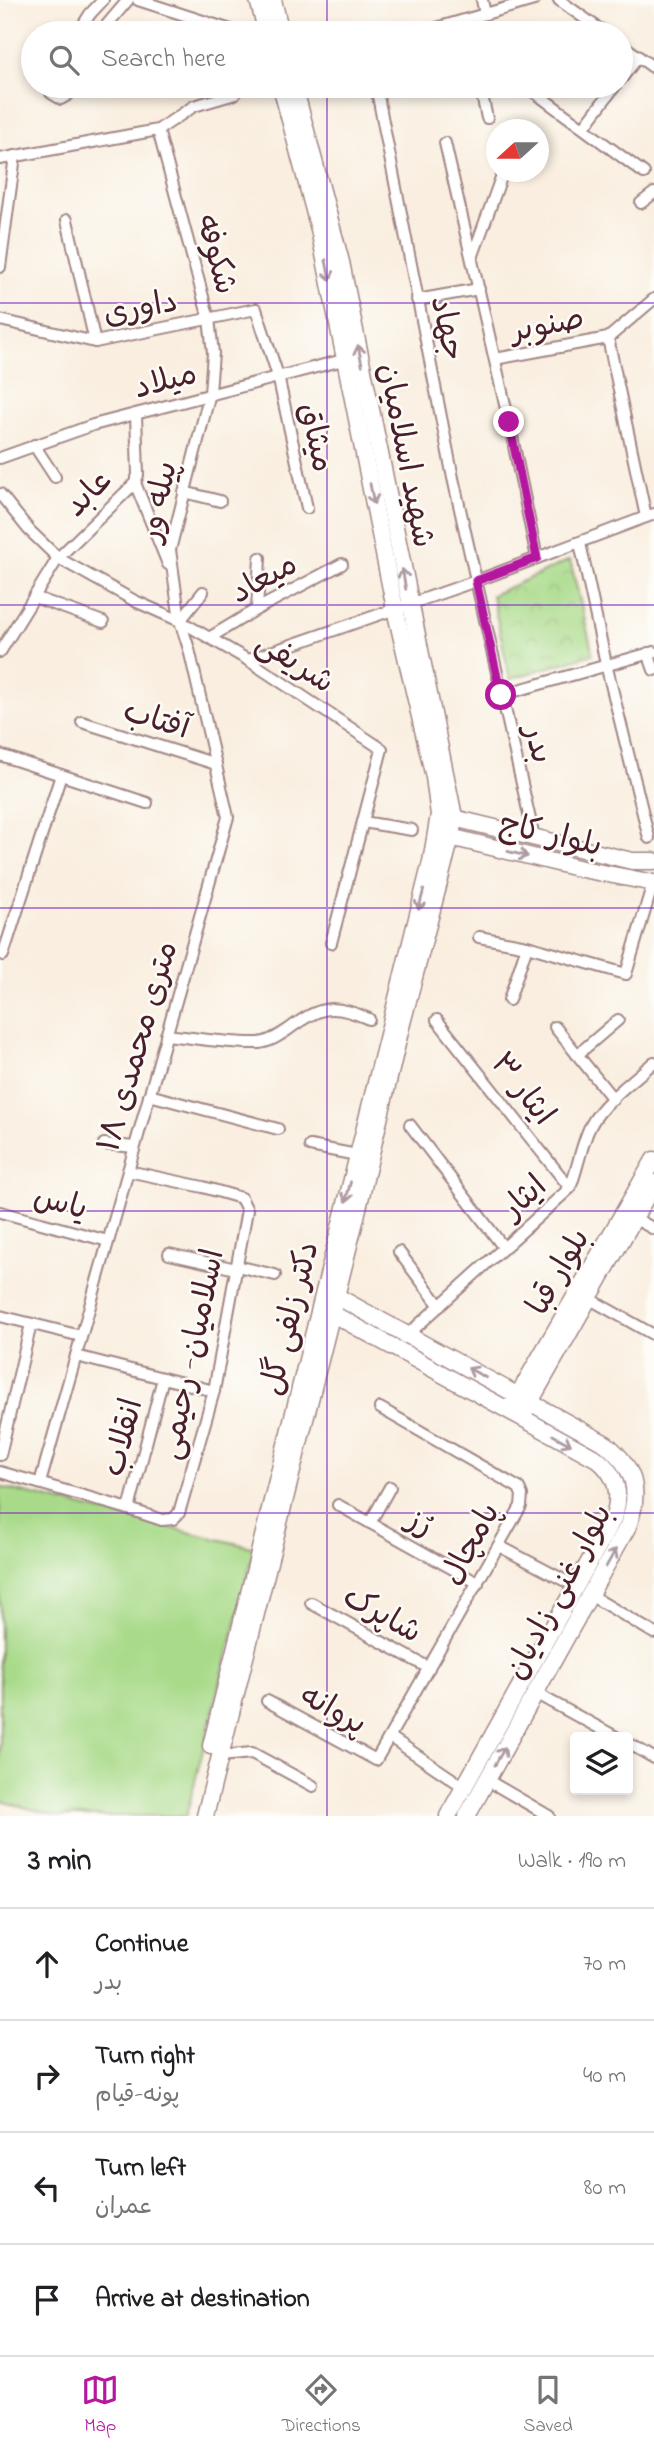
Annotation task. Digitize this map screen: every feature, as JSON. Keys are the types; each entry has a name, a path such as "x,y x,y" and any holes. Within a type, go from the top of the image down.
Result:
{"main road":[{"path":"258,0 264,21"},
{"path":"273,0 278,21"},
{"name":"شهید اسلامیان","path":"284,98 320,229 402,607"},
{"name":"شهید اسلامیان","path":"297,98 341,262 434,777 446,816 444,835"},
{"name":"بلوار کاج","path":"446,816 632,861 654,861"},
{"name":"بلوار کاج","path":"444,835 582,869 654,883"},
{"name":"دکتر زلفی گل","path":"205,1816 332,1313 330,1292 357,1155 431,862 444,835"},
{"name":"دکتر زلفی گل","path":"330,1292 401,1027 444,835"},
{"name":"بلوار قبا","path":"516,1414 654,1160"},
{"name":"بلوار قبا","path":"523,1399 588,1298 654,1183"},
{"name":"بلوار غنی زادیان","path":"330,1292 606,1444 620,1456 630,1472 635,1491 634,1510 628,1526 467,1816"},
{"path":"332,1313 353,1305"},
{"name":"دکتر زلفی گل","path":"194,1816 332,1313"},
{"name":"بلوار غنی زادیان","path":"332,1313 597,1459 615,1479 618,1492 618,1506 448,1816"},
{"path":"575,1586 590,1595"}],"street":[{"path":"86,21 103,0"},
{"path":"110,21 128,0"},
{"path":"138,0 203,21"},
{"path":"482,0 485,14"},
{"path":"461,21 534,0"},
{"path":"559,0 588,21"},
{"path":"633,53 654,68"},
{"path":"633,63 638,57"},
{"path":"0,159 158,130 194,106 222,98"},
{"name":"جهاد","path":"378,98 417,300 476,581"},
{"path":"483,98 487,118"},
{"path":"543,98 644,173"},
{"path":"583,127 606,98"},
{"name":"شکوفه","path":"158,130 209,319 213,353 210,393"},
{"path":"445,142 537,558"},
{"path":"0,267 15,156"},
{"path":"472,258 499,182"},
{"path":"641,203 654,193"},
{"path":"67,220 95,342"},
{"path":"417,300 479,289"},
{"path":"248,660 476,581 650,515 608,338 654,299"},
{"name":"داوری","path":"0,320 95,342 256,309 278,376"},
{"name":"صنوبر","path":"495,359 608,338"},
{"name":"میلاد","path":"0,458 93,425 347,359"},
{"name":"میثاق","path":"278,376 307,508"},
{"name":"پیله ور","path":"180,621 170,545 210,393"},
{"name":"عابد","path":"0,652 58,558 135,483 138,475 136,414"},
{"path":"34,445 55,477"},
{"path":"135,483 173,578"},
{"path":"184,492 220,501"},
{"name":"شریفی","path":"0,494 29,530 58,558 135,601 180,621 248,660 382,749 363,822"},
{"path":"580,543 606,664 649,838"},
{"path":"257,609 260,558"},
{"name":"میعاد","path":"209,638 342,564"},
{"name":"بدر","path":"476,581 534,836"},
{"path":"180,621 204,592"},
{"path":"34,597 103,622"},
{"name":"۱۸ متری محمدی","path":"40,1483 228,817 180,621"},
{"path":"501,695 651,652 654,670"},
{"name":"آفتاب","path":"82,722 216,764"},
{"path":"0,755 147,803"},
{"path":"3,955 61,775"},
{"path":"331,943 363,822 412,830"},
{"path":"479,937 527,946 626,974 654,883"},
{"path":"509,1000 527,946"},
{"path":"166,1035 262,1043 277,1037 319,1010 346,1009 369,1019"},
{"name":"ایثار ۳","path":"437,1020 570,1188"},
{"path":"578,1055 618,1020"},
{"path":"555,1027 613,1099"},
{"name":"ایثار","path":"394,1347 570,1188 591,1125 605,1105 654,1062"},
{"path":"149,1095 278,1129"},
{"path":"410,1125 504,1248"},
{"path":"104,1144 134,1147"},
{"path":"310,1146 357,1155"},
{"name":"اسلامیان- رحیمی","path":"128,1171 241,1198 247,1210 214,1391 179,1513 173,1519 162,1520 129,1509"},
{"name":"یاس","path":"0,1212 108,1241"},
{"path":"634,1218 654,1229"},
{"path":"398,1252 440,1306"},
{"path":"169,1254 275,1275"},
{"path":"588,1298 654,1335"},
{"path":"0,1316 81,1336"},
{"path":"0,1455 31,1324"},
{"path":"76,1356 214,1391"},
{"name":"انقلاب","path":"129,1509 163,1378"},
{"name":"پامچال","path":"376,1760 499,1546 521,1506 522,1495 519,1488 380,1408"},
{"path":"0,1472 129,1509"},
{"path":"370,1523 390,1488"},
{"name":"رُز","path":"338,1505 478,1583"},
{"path":"499,1546 575,1586"},
{"path":"590,1595 654,1633"},
{"name":"شاپرک","path":"310,1603 429,1668"},
{"path":"535,1693 607,1732"},
{"name":"پروانه","path":"267,1701 376,1760"},
{"name":"پروانه","path":"390,1737 464,1787"},
{"path":"633,1747 654,1758"},
{"path":"220,1756 252,1753 313,1786"},
{"path":"487,1780 549,1816"}],"green space":[{"path":"570,560 593,654 510,679 492,595"},
{"path":"0,1487 255,1548 186,1816 58,1816 0,1801"}],"route":[{"path":"501,695 476,581 537,558 509,422"}]}
